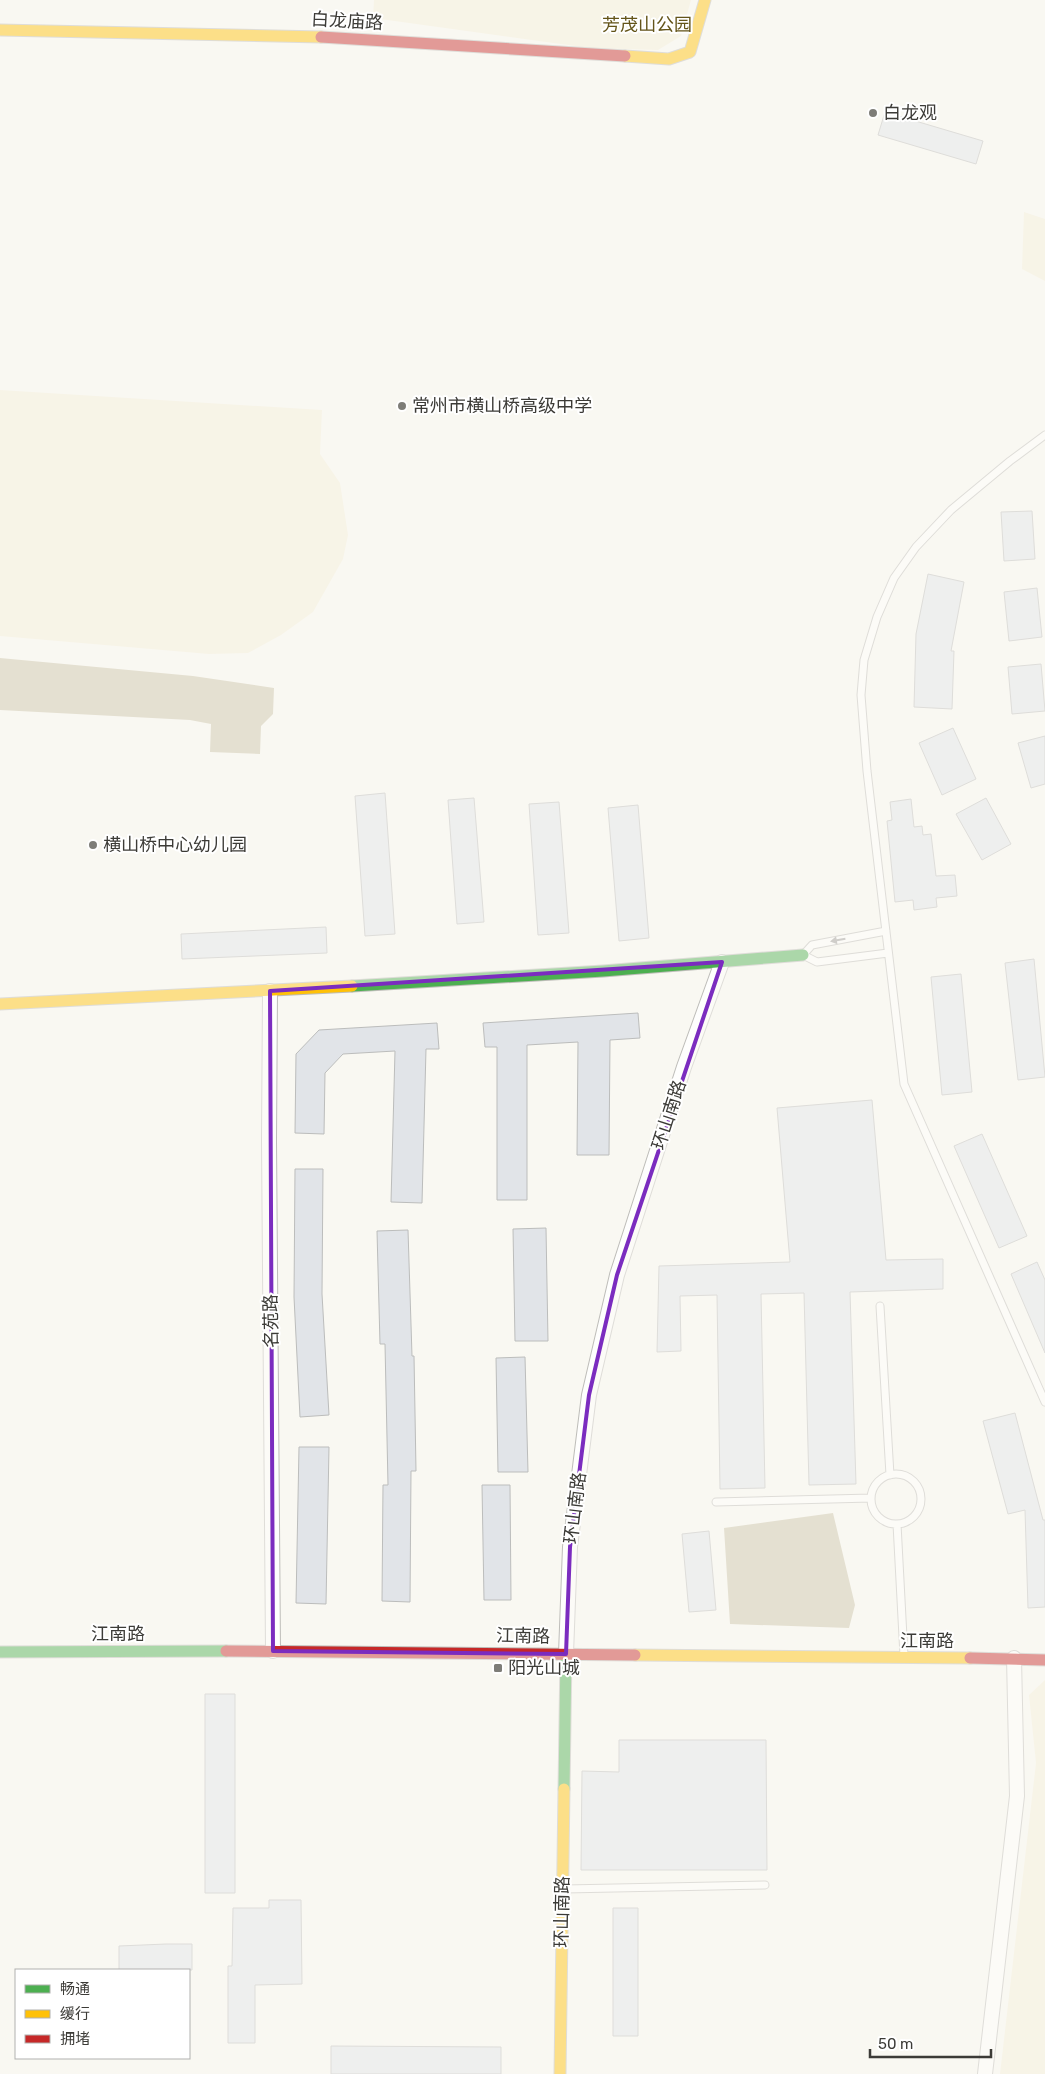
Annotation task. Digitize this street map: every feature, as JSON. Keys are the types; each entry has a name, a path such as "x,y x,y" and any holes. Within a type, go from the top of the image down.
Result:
{"street":[{"name":"白龙庙路","path":"0,30 337,37 669,59 690,52 704,0"},
{"path":"0,1004 270,991 722,962 802,955"},
{"name":"环山南路","path":"560,2074 566,1654 570,1547 589,1395 617,1275 684,1067 722,962"},
{"name":"名苑路","path":"270,991 272,1651"},
{"name":"江南路","path":"0,1652 272,1651 904,1659 1014,1658 1045,1660"},
{"path":"985,2074 1017,1796 1014,1658"}],"lane":[{"path":"1045,435 1010,461 951,510 916,547 894,578 877,617 864,660 861,695 867,771 904,1084 1045,1402"},
{"path":"886,931 812,945 802,955 817,962 888,953"},
{"path":"880,1306 890,1475"},
{"path":"890,1475 900,1475 908,1478 920,1492 919,1510 906,1523 897,1524 881,1520 872,1506 871,1498 877,1483 890,1475"},
{"path":"716,1502 871,1498"},
{"path":"897,1524 904,1659"},
{"path":"563,1889 765,1885"}],"highlighted area":[{"path":"722,962 617,1275 589,1395 570,1547 566,1654 273,1651 270,991"}],"green space":[{"name":"芳茂山公园","path":"374,0 691,0 681,36 658,50 590,48 373,18"},
{"path":"1024,212 1045,219 1045,281 1022,269"},
{"path":"0,390 322,410 320,454 340,483 348,535 343,559 313,612 281,635 248,653 209,654 0,636"},
{"path":"1045,1680 1045,2074 1000,2074 1036,1763 1029,1695"}],"shaded area":[{"path":"0,658 193,676 274,688 273,714 261,726 260,754 210,752 211,724 190,720 0,710"},
{"path":"833,1513 855,1605 849,1628 730,1624 724,1528"}],"building":[{"path":"885,112 983,141 976,164 878,135"},
{"path":"1032,511 1035,559 1004,561 1001,512"},
{"path":"928,574 964,582 951,651 954,651 952,709 914,707 916,634"},
{"path":"1037,588 1042,637 1009,641 1004,592"},
{"path":"1041,664 1045,711 1012,714 1008,667"},
{"path":"953,728 976,779 942,795 919,743"},
{"path":"1045,736 1045,784 1031,788 1018,743"},
{"path":"385,793 395,934 365,936 355,796"},
{"path":"474,798 484,922 457,924 448,800"},
{"path":"986,798 1011,844 982,860 956,814"},
{"path":"911,799 914,827 922,826 923,835 931,834 936,876 955,875 957,896 936,898 937,907 914,910 913,900 895,902 887,821 892,820 890,802"},
{"path":"559,802 569,933 538,935 529,804"},
{"path":"638,805 649,938 619,941 608,808"},
{"path":"326,927 327,953 182,959 181,934"},
{"path":"1034,959 1045,1077 1018,1080 1005,963"},
{"path":"961,974 972,1092 942,1095 931,977"},
{"path":"638,1013 640,1038 610,1040 609,1155 577,1155 578,1042 527,1045 527,1200 497,1200 497,1047 485,1047 483,1023"},
{"path":"437,1023 439,1049 426,1049 422,1203 391,1202 395,1051 343,1054 325,1073 324,1134 295,1133 296,1054 319,1030"},
{"path":"872,1100 886,1260 943,1259 943,1289 850,1292 856,1484 809,1485 804,1293 761,1294 765,1488 720,1489 717,1295 680,1296 681,1351 657,1352 659,1266 790,1262 777,1108"},
{"path":"982,1134 1027,1236 999,1248 954,1146"},
{"path":"295,1169 323,1169 322,1294 329,1415 300,1417 294,1297"},
{"path":"546,1228 548,1341 515,1341 513,1229"},
{"path":"408,1230 412,1356 414,1356 416,1471 411,1471 410,1602 382,1601 383,1485 388,1485 385,1344 380,1344 377,1231"},
{"path":"1037,1262 1045,1280 1045,1353 1011,1274"},
{"path":"525,1357 528,1472 498,1472 496,1358"},
{"path":"1015,1413 1043,1520 1045,1520 1045,1607 1028,1608 1025,1510 1008,1514 983,1421"},
{"path":"299,1447 329,1447 326,1604 296,1603"},
{"path":"482,1485 510,1485 511,1600 484,1600"},
{"path":"709,1531 716,1610 689,1612 682,1534"},
{"path":"205,1694 235,1694 235,1893 205,1893"},
{"path":"619,1740 766,1740 767,1870 581,1870 582,1771 619,1772"},
{"path":"269,1900 301,1900 302,1984 255,1985 255,2043 228,2043 228,1966 232,1966 233,1908 269,1908"},
{"path":"613,1908 638,1908 638,2036 613,2036"},
{"path":"192,1944 192,1970 119,1969 119,1946"},
{"path":"331,2046 501,2047 501,2074 331,2074"}],"traffic: fast":[{"path":"352,986 603,971 803,955"},
{"path":"0,1652 226,1651"},
{"path":"564,1789 566,1654"}],"traffic: slow":[{"path":"625,56 669,59 690,52 705,0"},
{"path":"0,30 321,37"},
{"path":"0,1004 352,986"},
{"path":"635,1655 970,1658"},
{"path":"560,2074 564,1789"}],"traffic: jam":[{"path":"321,37 625,56"},
{"path":"226,1651 635,1655"},
{"path":"970,1658 1045,1660"}],"place":[{"name":"白龙观","path":"873,113"},
{"name":"常州市横山桥高级中学","path":"402,406"},
{"name":"横山桥中心幼儿园","path":"93,845"},
{"name":"阳光山城","path":"498,1668"}]}
